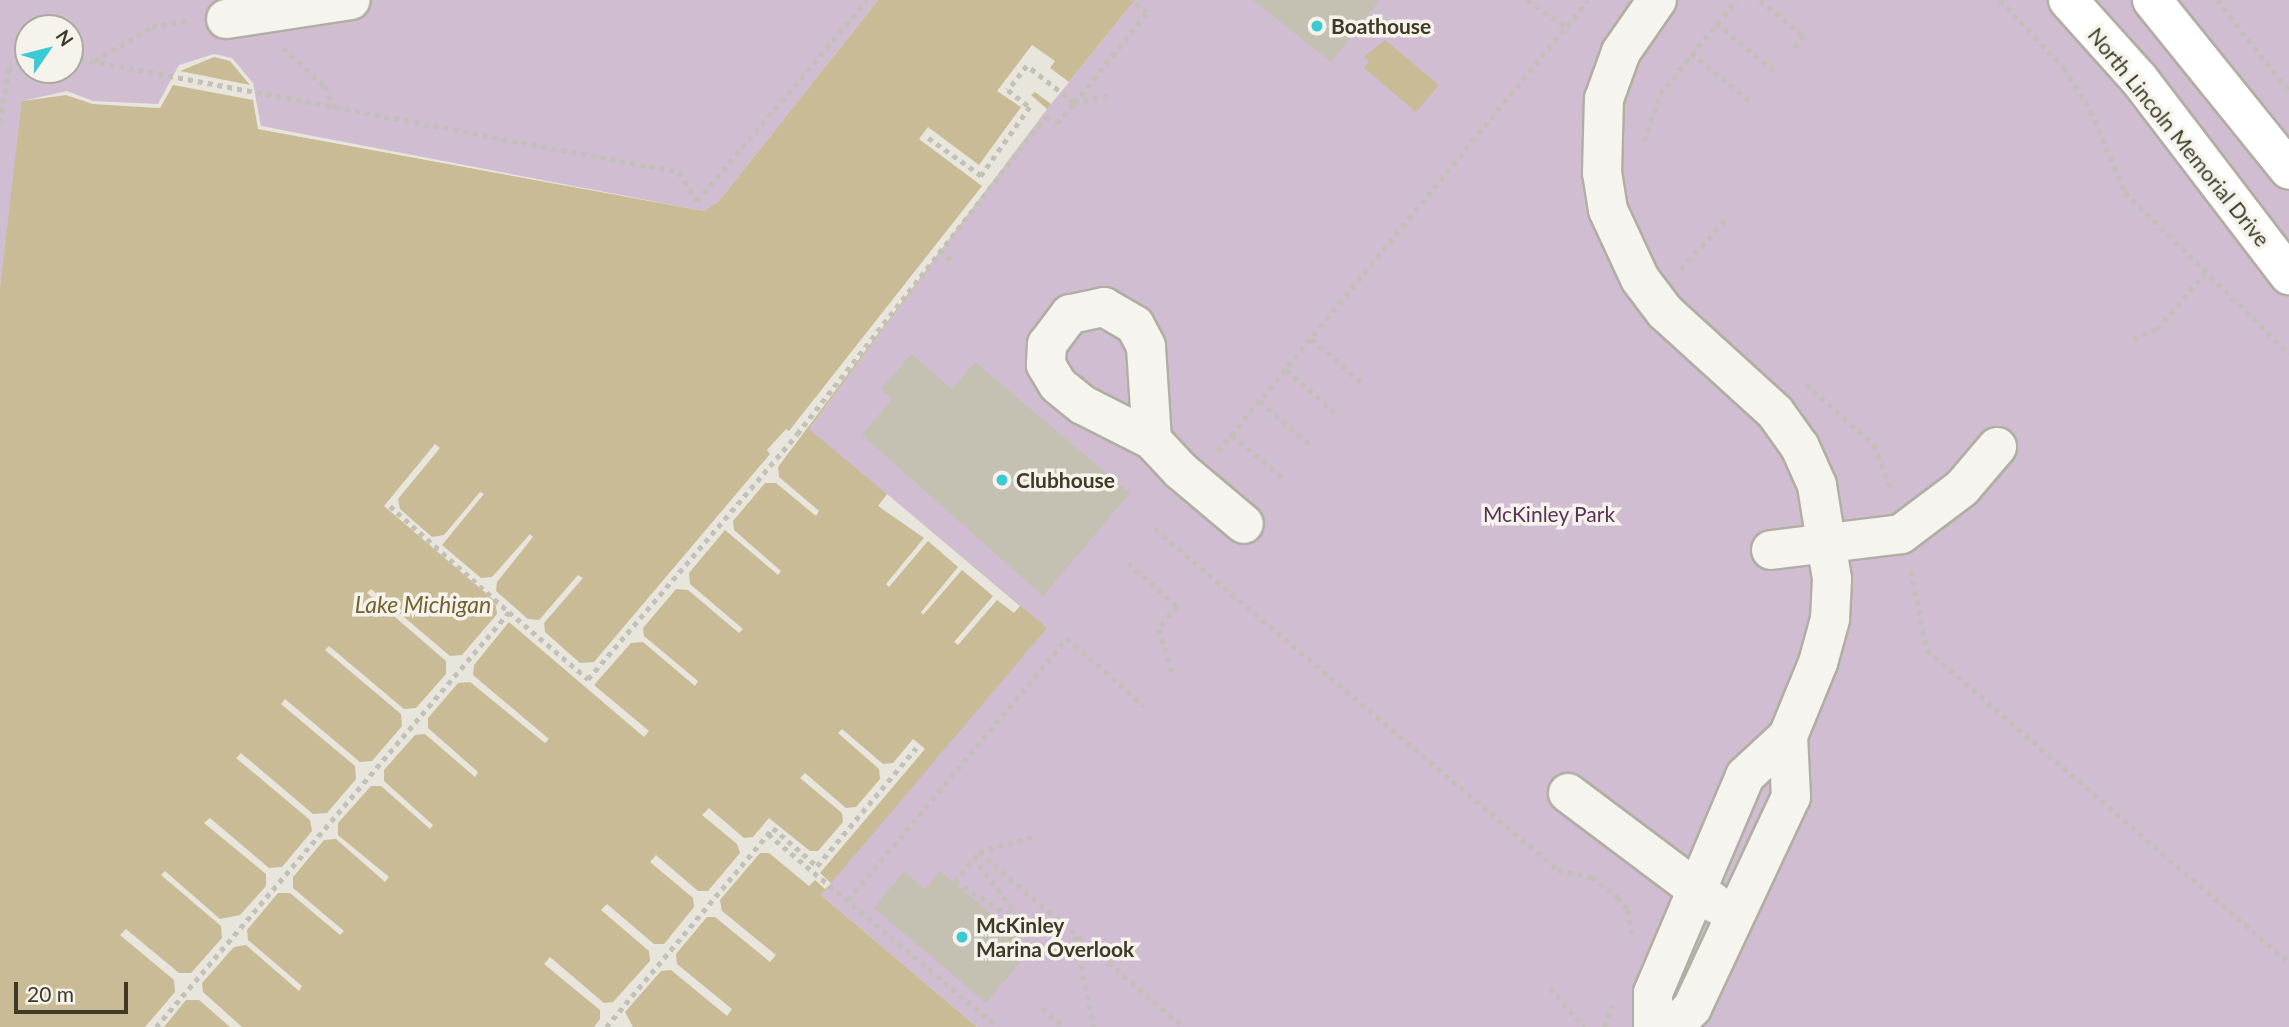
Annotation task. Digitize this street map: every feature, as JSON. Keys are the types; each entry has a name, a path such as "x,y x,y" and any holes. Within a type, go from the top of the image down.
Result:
{"main road":[{"name":"North Lincoln Memorial Drive","path":"2068,0 2139,79 2289,275"},
{"path":"2152,0 2289,170"}],"street":[{"path":"226,19 351,0"},
{"path":"1653,1027 1653,993 1745,776 1788,736 1818,663 1830,619 1829,540 1817,485 1800,447 1775,412 1739,376 1665,312 1640,279 1608,210 1602,173 1604,99 1621,52 1657,0"},
{"path":"1152,440 1181,471 1244,524"},
{"path":"1771,550 1829,540 1901,534 1962,488 1997,447"},
{"path":"1673,1027 1692,1008 1791,797 1788,736"},
{"path":"1568,793 1735,918"}],"path":[{"path":"84,60 679,172 697,201 867,0"},
{"path":"390,506 588,679 797,435 939,250 1046,117 1056,124 1147,13 1131,0"},
{"path":"1527,0 1569,29"},
{"path":"1209,462 1569,29 1588,0"},
{"path":"1642,152 1660,94 1736,0"},
{"path":"1760,0 1804,36 1793,50"},
{"path":"2000,0 2064,68 2091,111 2124,192 2204,274 2289,354"},
{"path":"2217,0 2289,91"},
{"path":"1716,23 1774,71"},
{"path":"1691,53 1749,101"},
{"path":"0,123 8,70 14,66"},
{"path":"928,138 981,176 1030,107 1008,90 1027,66 1074,103 1108,96"},
{"path":"1678,272 1727,218"},
{"path":"939,250 954,262"},
{"path":"1673,264 1684,279"},
{"path":"2133,339 2157,329 2204,274"},
{"path":"1312,339 1363,384"},
{"path":"1286,370 1337,414"},
{"path":"1798,378 1874,445 1886,466 1895,503"},
{"path":"1260,401 1311,445"},
{"path":"1232,435 1283,478"},
{"path":"1155,529 1558,870 1592,877 1618,897 1628,910 1632,943"},
{"path":"1128,562 1177,606 1159,629 1172,672"},
{"path":"1909,564 1927,650 2289,962"},
{"path":"156,1027 509,612"},
{"path":"848,900 1067,638 1144,706"},
{"path":"606,1027 773,828 817,866 916,748"},
{"path":"768,834 998,1027"},
{"path":"974,859 1012,909 1007,914 954,882 979,852 1035,836"},
{"path":"979,852 1184,1027"},
{"path":"1075,935 1094,1027"},
{"path":"1550,988 1584,1027"},
{"path":"1604,1027 1617,991"},
{"path":"1042,1008 1064,1027"},
{"path":"988,1027 992,1022"}],"green space":[{"path":"0,0 878,0 719,201 704,211 160,108 23,101 0,286"},
{"name":"McKinley Park","path":"1135,0 2289,0 2289,1027 977,1027 821,895 826,889 809,429 1047,109"}],"water":[{"name":"Lake Michigan","path":"878,0 1135,0 1047,109 809,429 1047,628 821,895 977,1027 0,1027 0,286 22,101 66,95 93,104 160,108 181,68 214,57 230,61 251,84 259,129 704,211 719,201"},
{"path":"1385,40 1439,85 1416,112 1364,68 1369,61 1364,57"}],"pier":[{"path":"1032,45 1055,61 1050,68 1069,82 1051,104 1035,92 1031,95 1047,109 778,467 779,477 819,511 816,516 776,483 765,483 733,521 734,530 781,571 778,575 725,530 689,573 690,584 743,629 739,633 688,590 676,589 643,628 644,636 698,681 695,686 643,642 631,643 594,685 649,731 644,737 509,622 474,665 473,675 549,739 545,743 470,682 458,683 428,718 428,728 478,772 475,777 425,734 415,735 384,770 384,781 433,825 430,829 381,786 371,786 338,823 338,835 389,877 385,882 336,839 324,840 293,877 293,888 344,931 340,935 290,893 278,893 247,930 248,940 302,986 299,991 246,945 234,947 202,983 203,992 242,1027 230,1027 199,1000 186,1000 164,1027 145,1027 175,992 174,980 120,935 126,929 179,973 191,973 222,938 221,926 161,875 165,871 220,919 240,915 266,886 266,874 204,823 210,818 269,868 282,867 312,831 310,820 236,758 241,753 313,814 327,813 356,779 355,766 281,704 285,699 360,762 372,761 402,726 401,714 325,650 329,646 404,709 416,708 446,674 446,661 367,593 371,589 450,656 462,655 497,614 495,601 384,506 435,444 440,448 398,499 400,509 432,537 444,535 480,492 484,494 442,545 481,578 492,577 530,534 533,537 497,582 496,591 528,619 539,620 578,575 583,578 544,623 545,632 580,663 594,662 770,454 767,450 786,429 789,431 982,186 919,139 928,127 979,165 1021,107 997,91"},
{"path":"214,54 232,58 253,83 261,126 678,206 258,129 253,100 173,85 160,108 93,104 66,95 22,101 67,91 93,101 158,104 179,65","holes":["214,57 230,61 250,85 180,71"]},
{"path":"887,494 1020,606 1014,613 997,600 958,645 954,642 993,596 962,570 923,615 921,612 958,567 928,541 889,587 886,584 924,538 878,506"},
{"path":"842,729 883,764 893,763 913,739 925,749 820,873 831,883 825,889 815,880 809,886 769,853 760,853 720,900 722,911 776,955 770,962 715,917 707,917 676,954 677,964 732,1009 727,1016 671,970 661,971 625,1012 633,1027 594,1027 600,1019 600,1010 544,964 550,957 604,1003 613,1002 650,961 649,951 601,910 607,904 654,944 664,944 694,907 693,898 650,862 656,855 698,891 708,891 740,853 737,844 702,815 709,808 744,838 753,837 769,818 810,851 818,851 843,822 842,813 800,778 805,773 846,808 856,807 880,779 879,769 838,733"}],"building":[{"name":"Boathouse","path":"1253,0 1380,0 1331,62"},
{"name":"Clubhouse","path":"911,354 952,389 975,362 1130,493 1043,596 862,435 892,399 881,389"},
{"name":"McKinley Marina Overlook","path":"904,871 925,889 940,871 1032,948 986,1003 874,908"}],"place":[{"name":"Boathouse","path":"1317,26"},
{"name":"Clubhouse","path":"1002,480"},
{"name":"McKinley Marina Overlook","path":"962,937"}]}
